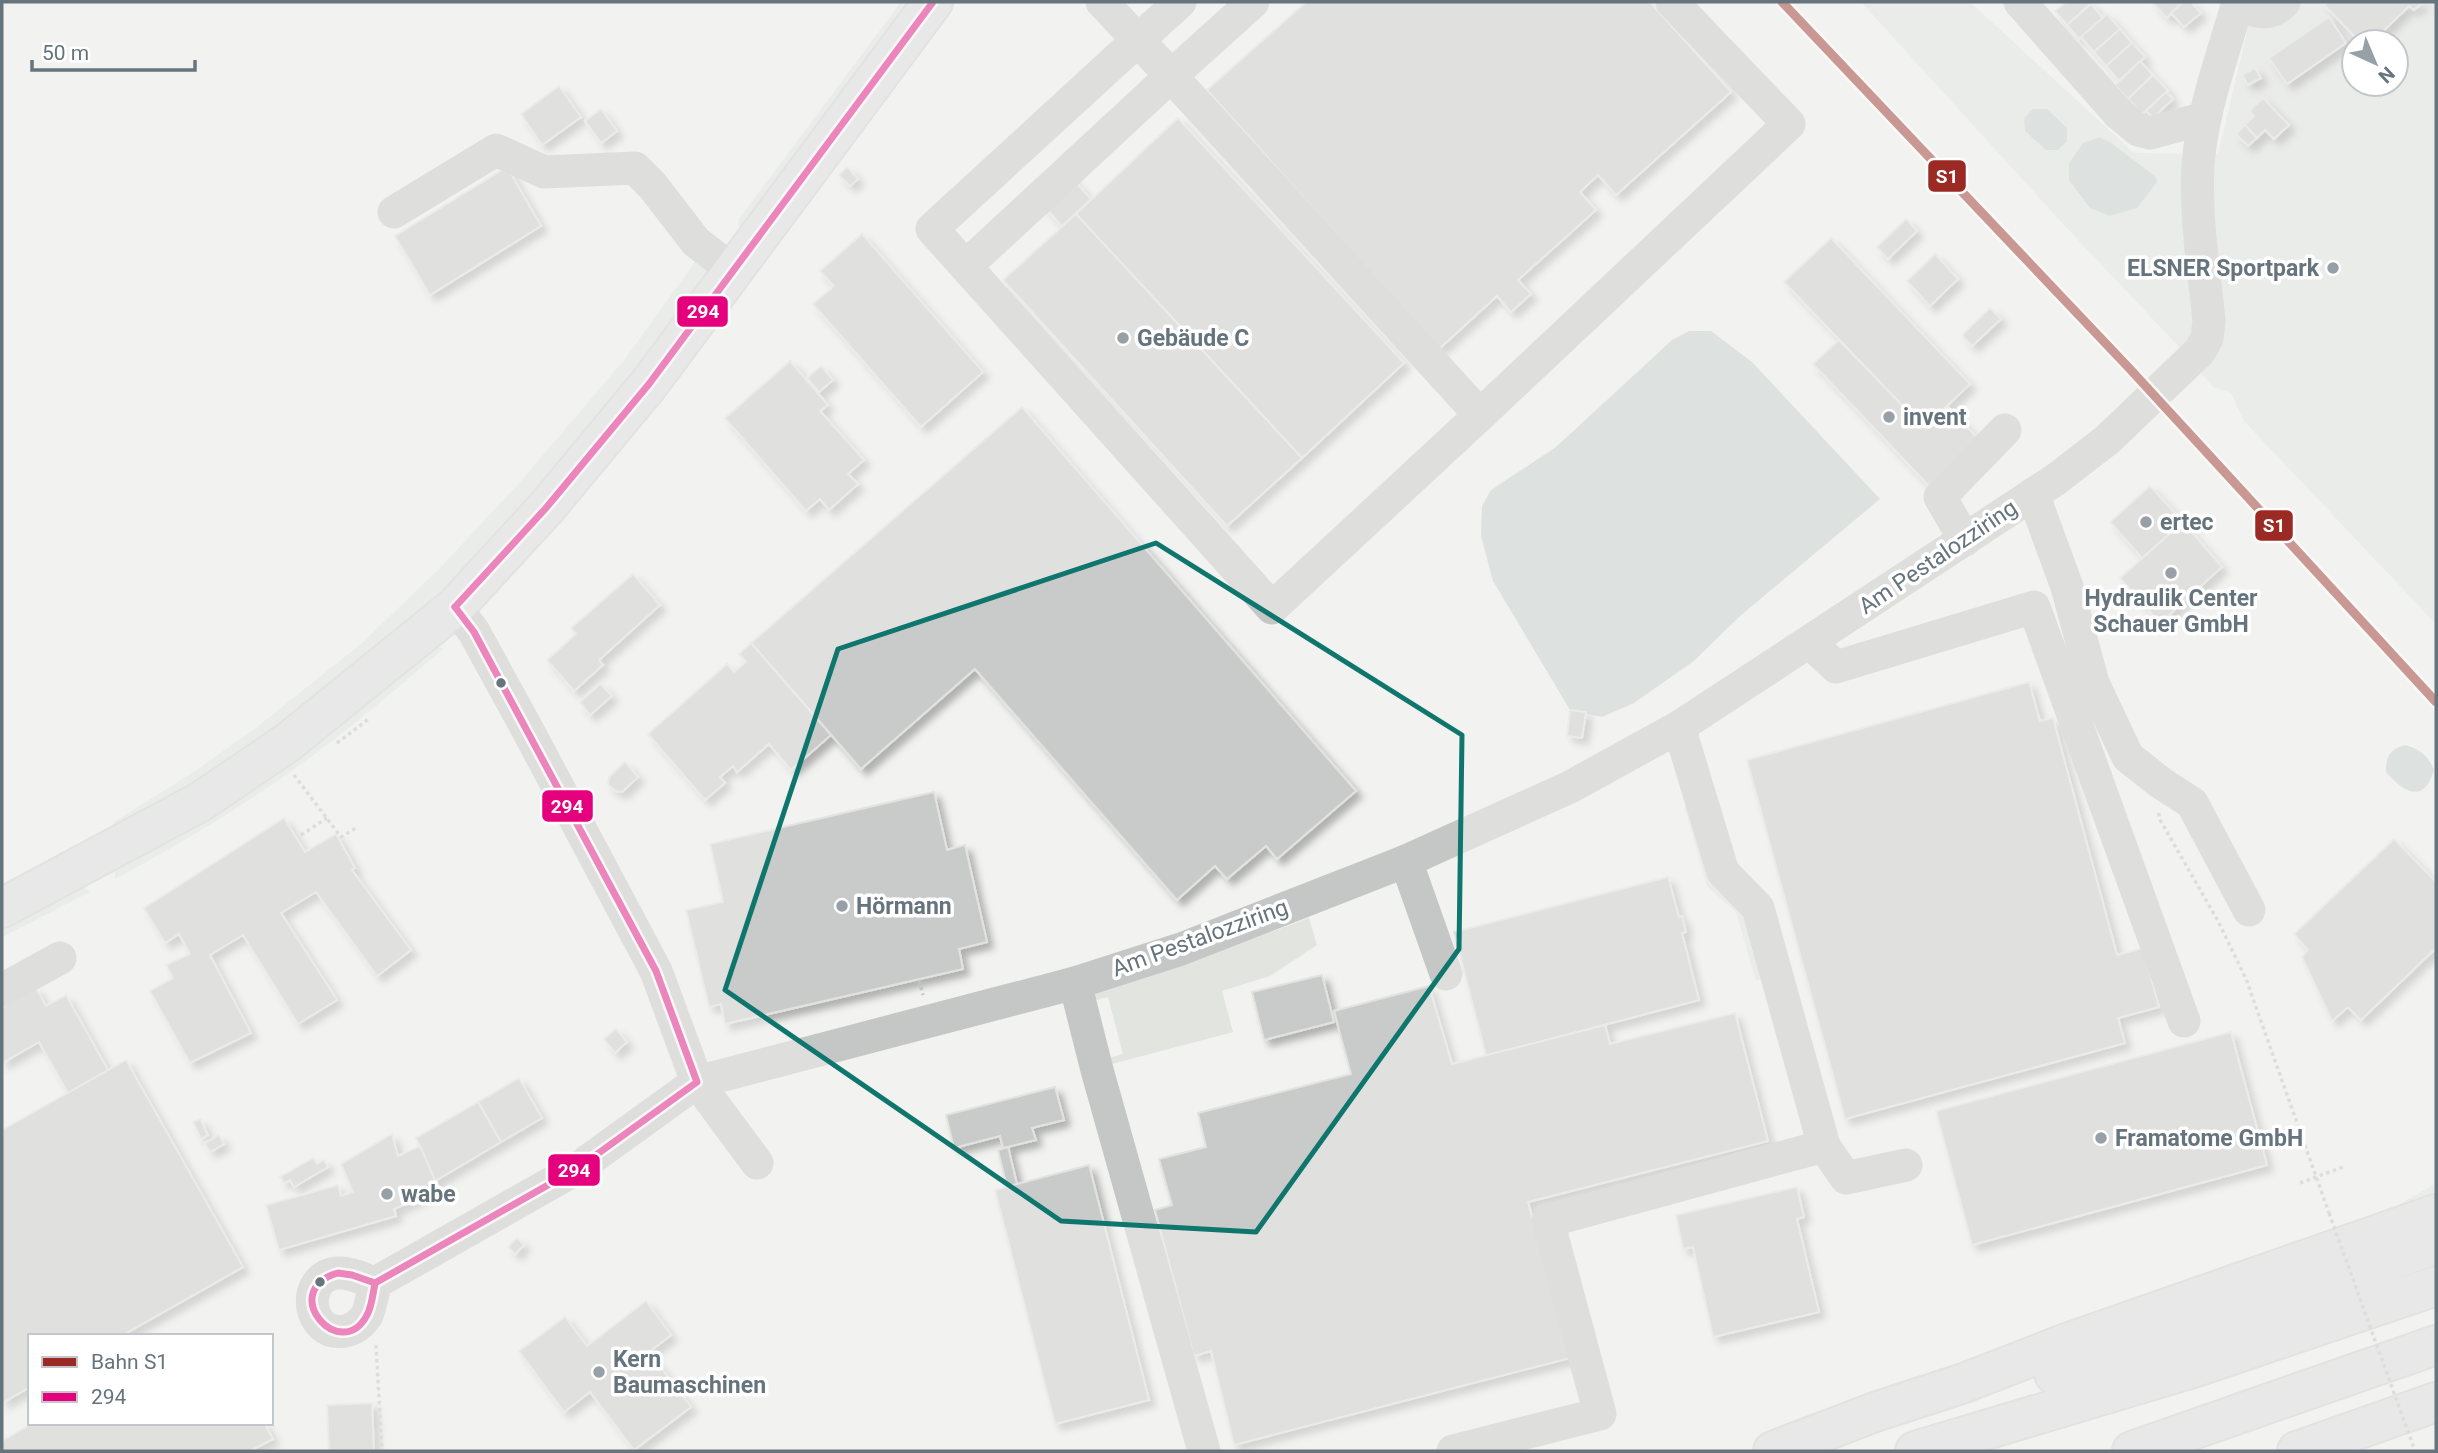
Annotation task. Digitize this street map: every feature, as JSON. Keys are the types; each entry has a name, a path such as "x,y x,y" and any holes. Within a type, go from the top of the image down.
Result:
{"main road":[{"path":"2,908 200,802 287,743 455,607 546,508 649,384 933,2"},
{"path":"1773,1451 2064,1344 2436,1214"},
{"path":"1773,1451 1931,1412 2251,1314 2436,1244"},
{"path":"1915,1451 2193,1368 2436,1286"},
{"path":"2132,1451 2436,1345"},
{"path":"2297,1451 2436,1402"}],"street":[{"path":"1102,2 1480,415"},
{"path":"1180,2 932,229 1272,608 1788,124 1672,2"},
{"path":"966,266 1253,2"},
{"path":"2020,2 2119,114 2138,130 2150,133 2206,118"},
{"path":"2033,494 2107,440 2200,351 2207,338 2209,321 2198,200 2198,164 2206,118 2239,2 2259,12 2272,11 2284,2"},
{"path":"394,212 496,150 544,172 635,168 652,185 696,242 734,271"},
{"path":"1965,540 1940,497 2004,430"},
{"name":"Am Pestalozziring","path":"375,1283 578,1168 697,1082 1074,983 1181,949 1406,861 1570,787 1679,727 2033,494 2067,587 2093,683 2128,757 2192,803 2249,910"},
{"path":"455,607 474,632 656,971 697,1082 757,1163"},
{"path":"1813,640 1820,652 1836,667 2034,607 2184,1021"},
{"path":"1679,727 1723,872 1758,908 1824,1146 1846,1178 1906,1165"},
{"path":"1406,861 1446,974"},
{"path":"2,989 60,958"},
{"path":"1074,983 1204,1451"},
{"path":"1453,1451 1600,1414 1548,1221 1824,1146"},
{"path":"347,1273 375,1283 366,1315 355,1328 339,1331 329,1329 314,1315 312,1296 321,1280 329,1275 347,1273"}],"path":[{"path":"294,775 341,837 356,828"},
{"path":"301,835 327,818"},
{"path":"2159,818 2218,921 2246,979 2415,1451"},
{"path":"919,980 924,1001"},
{"path":"2300,1183 2343,1167"},
{"path":"366,1315 375,1330 382,1451"}],"highlighted area":[{"path":"1156,543 1462,735 1459,949 1256,1232 1061,1221 725,990 838,649"}],"shaded area":[{"path":"901,2 919,2 741,230 739,219"},
{"name":"ELSNER Sportpark","path":"1861,2 1970,2 2134,153 2218,154 2254,2 2436,2 2436,624 2244,421 2231,393 2213,387"},
{"path":"2033,109 2047,109 2067,128 2067,141 2058,150 2046,150 2025,131 2024,118"},
{"path":"2100,137 2156,177 2157,182 2137,208 2110,216 2090,208 2069,180 2069,163 2083,143"},
{"path":"697,259 715,275 559,475 443,594 415,619 409,617 396,637 257,747 110,835 114,822 195,771 257,727 362,643 440,568 520,482 625,359"},
{"path":"1689,331 1711,331 1752,362 1880,499 1740,616 1694,661 1634,703 1602,717 1570,710 1493,581 1481,536 1482,506 1491,490 1556,447 1672,340"},
{"path":"437,646 443,649 350,727 293,770 206,828 115,879 115,865 423,650"},
{"path":"2405,745 2423,754 2434,770 2425,788 2419,791 2413,792 2399,785 2386,772 2390,754"},
{"path":"1693,806 1743,908 1763,979 1756,981 1736,912 1707,886 1685,808"},
{"path":"79,883 90,892 2,937 2,923"},
{"path":"1309,918 1317,945 1270,976 1222,991 1233,1032 1108,1065 1106,1059 1123,1054 1108,997 1092,1001 1089,992 1179,966"},
{"path":"2436,1183 2436,1192 2387,1212"}],"building":[{"path":"1306,2 1650,2 1731,92 1616,195 1598,175 1580,192 1596,210 1518,280 1531,294 1511,312 1497,296 1439,349 1207,90"},
{"path":"2066,2 2090,4 2067,25 2055,11"},
{"path":"2152,2 2183,2 2167,18"},
{"path":"2183,2 2191,2 2201,13 2184,27 2171,13"},
{"path":"2327,2 2423,2 2414,10 2409,6 2386,28 2346,28 2324,5"},
{"path":"2091,4 2103,18 2079,39 2067,25"},
{"path":"2107,14 2120,29 2094,52 2081,37"},
{"path":"2329,17 2340,34 2340,47 2287,84 2269,58"},
{"path":"2120,29 2132,43 2106,66 2094,52"},
{"path":"2132,43 2145,57 2119,81 2106,66"},
{"path":"2140,61 2153,75 2128,99 2115,85"},
{"path":"2255,68 2261,78 2248,85 2242,75"},
{"path":"2153,75 2168,91 2142,114 2128,99"},
{"path":"559,86 581,117 542,145 521,114"},
{"path":"2166,92 2173,99 2153,118 2146,111"},
{"path":"2263,98 2289,125 2274,139 2265,130 2257,138 2245,125 2254,116 2249,111"},
{"path":"601,109 617,131 601,143 585,121"},
{"path":"1178,118 1404,363 1302,458 1076,214"},
{"path":"2245,125 2257,138 2248,146 2236,134"},
{"path":"507,167 541,226 430,295 395,236"},
{"path":"847,167 858,179 850,186 839,175"},
{"path":"1071,177 1091,199 1062,226 1042,204"},
{"name":"Gebäude C","path":"1076,214 1302,458 1227,526 1003,280"},
{"path":"1906,219 1917,231 1888,259 1877,247"},
{"path":"862,234 983,372 921,427 813,304 834,286 820,271"},
{"path":"1831,238 1970,384 1924,428 1784,282"},
{"path":"1935,254 1958,279 1930,306 1907,281"},
{"path":"1990,308 2001,319 1972,346 1962,335"},
{"name":"invent","path":"1839,340 1924,428 1947,406 1981,442 1932,489 1813,364"},
{"path":"790,361 828,405 820,411 864,460 848,474 858,484 829,510 820,499 806,511 725,418"},
{"path":"821,366 833,380 819,392 807,378"},
{"path":"1022,407 1356,791 1277,859 1266,846 1227,879 1215,866 1177,900 975,669 861,769 751,643"},
{"name":"ertec","path":"2150,486 2183,522 2142,558 2110,522"},
{"name":"Hydraulik Center Schauer GmbH","path":"2183,522 2222,567 2160,623 2120,578"},
{"path":"633,574 660,605 599,660 603,665 574,691 547,660 576,634 571,628"},
{"path":"751,643 831,735 791,770 769,744 737,772 733,766 720,777 725,783 705,800 648,734 727,664 734,672 746,662 739,654"},
{"path":"2029,682 2040,721 2053,718 2117,955 2143,948 2159,1007 2118,1018 2125,1043 1845,1119 1747,760"},
{"path":"600,684 612,696 590,715 580,702"},
{"path":"1570,710 1586,712 1582,738 1567,736"},
{"path":"625,762 638,777 622,792 615,791 608,784 609,777"},
{"name":"Hörmann","path":"934,792 947,850 965,845 987,942 959,949 963,969 725,1024 721,1004 709,1007 686,910 723,902 710,844"},
{"path":"284,818 305,852 336,834 355,868 352,870 411,950 377,976 316,892 281,913 337,1000 298,1024 243,935 210,955 251,1033 190,1063 150,991 173,978 166,965 190,954 179,934 165,943 144,908"},
{"path":"2394,839 2436,882 2436,948 2361,1020 2348,1007 2332,1021 2302,957 2308,950 2294,934"},
{"path":"1668,877 1679,917 1682,916 1686,932 1682,933 1699,1000 1486,1056 1454,932"},
{"path":"1322,975 1334,1022 1264,1040 1252,992"},
{"path":"1429,986 1452,1064 1605,1025 1610,1044 1735,1013 1768,1141 1528,1202 1570,1358 1234,1445 1211,1351 1194,1356 1155,1210 1172,1205 1159,1159 1206,1147 1198,1113 1351,1074 1334,1011"},
{"path":"36,988 46,1006 66,995 108,1070 68,1093 39,1042 2,1063 2,1008"},
{"path":"616,1029 627,1042 615,1053 604,1039"},
{"name":"Framatome GmbH","path":"2231,1032 2267,1165 1972,1245 1936,1111"},
{"path":"126,1060 243,1267 125,1334 28,1334 28,1388 2,1403 2,1130"},
{"path":"519,1078 542,1118 501,1142 478,1102"},
{"path":"1055,1087 1064,1120 1032,1128 1036,1140 1003,1148 1000,1136 954,1148 946,1115"},
{"path":"478,1102 501,1142 435,1181 416,1138"},
{"path":"200,1119 208,1135 201,1139 193,1122"},
{"name":"wabe","path":"392,1134 398,1156 420,1146 439,1189 394,1209 396,1216 279,1250 266,1205 338,1185 341,1196 353,1192 341,1164"},
{"path":"219,1135 224,1144 210,1152 205,1143"},
{"path":"1008,1147 1017,1184 1007,1187 998,1150"},
{"path":"313,1158 317,1164 324,1160 328,1167 294,1187 290,1180 284,1183 280,1177"},
{"path":"1089,1165 1149,1400 1055,1424 995,1190"},
{"path":"1797,1187 1804,1217 1797,1219 1819,1312 1713,1337 1693,1247 1683,1249 1676,1215"},
{"path":"517,1238 524,1245 515,1254 508,1247"},
{"name":"Kern Baumaschinen","path":"646,1301 671,1335 649,1352 691,1407 634,1450 590,1392 564,1412 519,1351 565,1317 587,1346"},
{"path":"372,1403 374,1451 329,1451 327,1405"},
{"path":"30,1425 265,1425 273,1439 250,1451 2,1451 2,1441"}],"rail line":[{"name":"S1","path":"1782,2 2129,368 2436,702"}],"transit line":[{"name":"294","path":"455,607 546,508 649,384 933,2"},
{"name":"294","path":"375,1283 578,1168 697,1082 656,971 474,632 455,607"},
{"name":"294","path":"338,1273 375,1283 367,1315 356,1328 343,1332 330,1328 320,1320 313,1307 313,1294 320,1282 338,1273"}],"place":[{"name":"ELSNER Sportpark","path":"2333,268"},
{"name":"Gebäude C","path":"1123,338"},
{"name":"invent","path":"1889,417"},
{"name":"ertec","path":"2146,522"},
{"name":"Hydraulik Center Schauer GmbH","path":"2171,573"},
{"name":"Hörmann","path":"842,906"},
{"name":"Framatome GmbH","path":"2101,1138"},
{"name":"wabe","path":"387,1194"},
{"name":"Kern Baumaschinen","path":"599,1372"}]}
